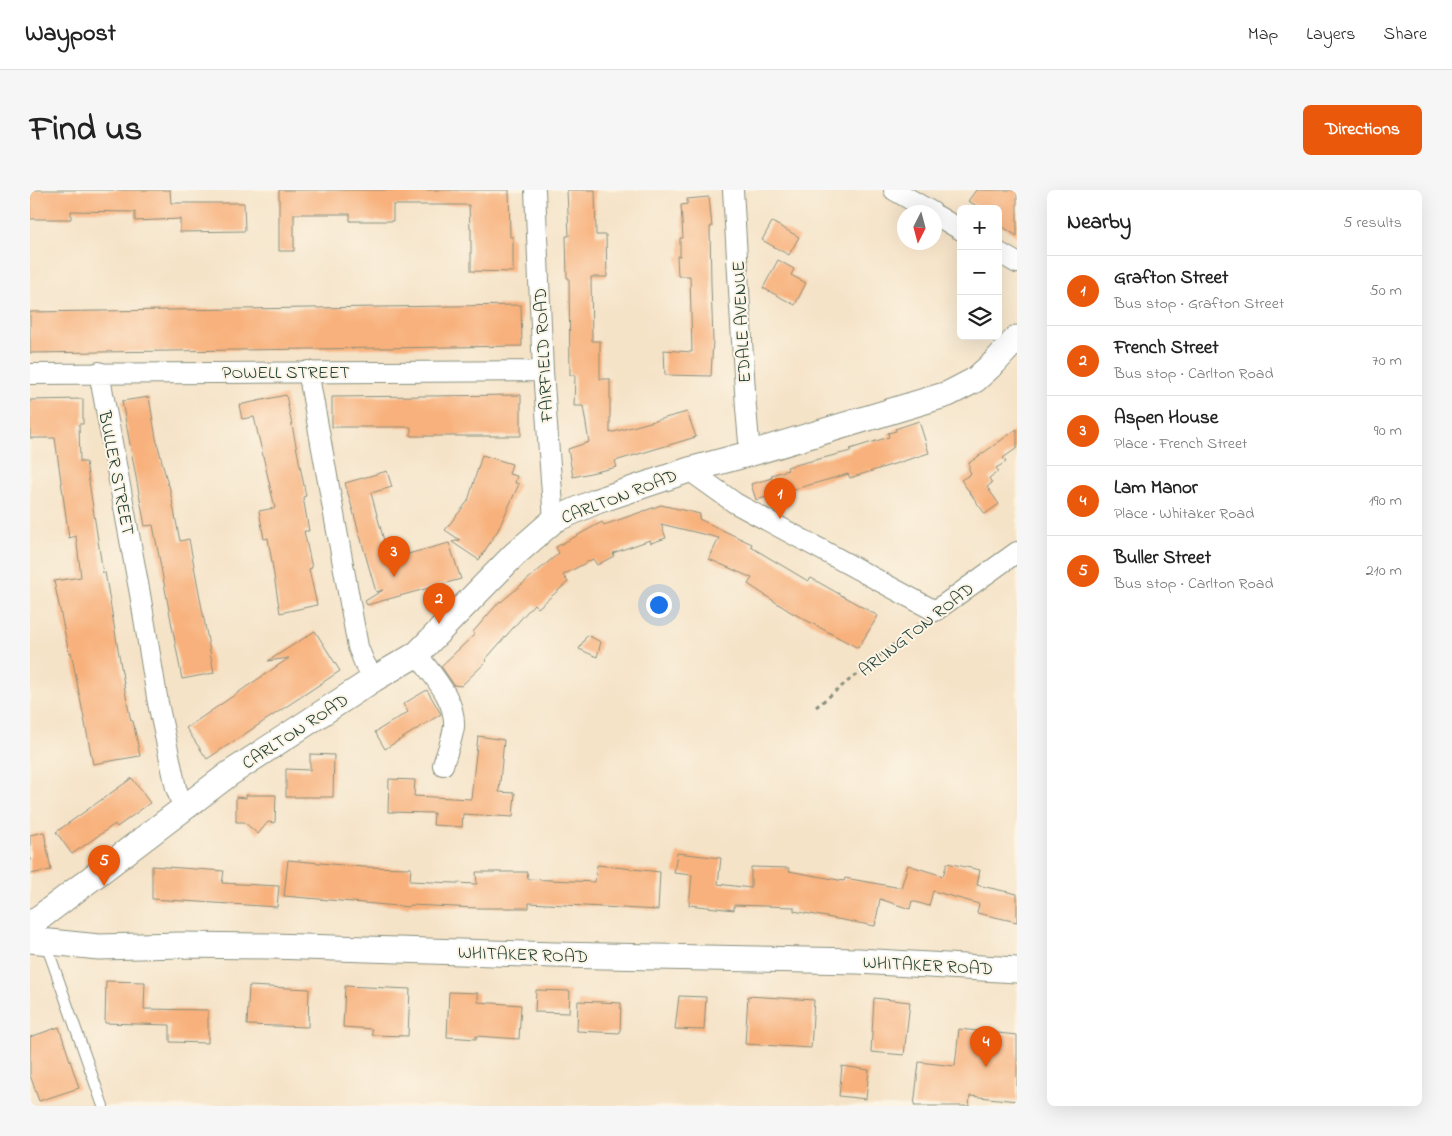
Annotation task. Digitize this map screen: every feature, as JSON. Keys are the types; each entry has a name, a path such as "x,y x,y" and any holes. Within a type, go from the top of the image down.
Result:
{"street":[{"name":"FAIRFIELD ROAD","path":"535,190 543,371 554,520"},
{"name":"EDALE AVENUE","path":"733,190 746,408 749,442 752,453"},
{"path":"894,190 919,205"},
{"path":"942,218 957,228"},
{"path":"1002,254 1017,263"},
{"name":"CARLTON ROAD","path":"35,935 184,809 229,774 374,679 417,654 514,555 554,520 597,501 689,470 948,394 975,380 1017,338"},
{"name":"POWELL STREET","path":"30,374 99,372 543,371"},
{"name":"BULLER STREET","path":"99,372 158,703 176,788 184,809"},
{"path":"308,372 358,647 374,679"},
{"path":"689,470 735,502 935,611"},
{"name":"ARLINGTON ROAD","path":"935,611 1017,552"},
{"path":"417,654 449,699 453,713 452,738 443,765"},
{"name":"WHITAKER ROAD","path":"35,935 61,944 99,947 180,945 272,946 554,955 858,960 1017,970"}],"lane":[{"path":"35,935 103,1106"}],"path":[{"name":"ARLINGTON ROAD","path":"816,707 935,611"}],"building":[{"path":"30,190 170,190 171,203 244,203 245,231 180,232 180,219 135,221 135,212 71,211 71,219 30,219"},
{"path":"279,190 509,190 510,237 513,237 513,272 471,271 469,205 393,205 393,221 350,221 350,214 294,214 294,251 279,251"},
{"path":"567,190 595,190 596,235 606,235 607,277 591,277 592,341 600,341 600,379 610,379 610,433 687,412 696,437 615,461 617,467 573,477 568,449 589,442 583,406 574,406 575,375 570,375 569,278 567,278 566,236 569,236"},
{"path":"976,190 1017,190 1017,236 1002,227 1002,205 975,205 968,201"},
{"path":"709,197 712,227 710,227 713,340 711,376 665,375 664,350 692,352 690,276 678,276 677,256 680,256 680,238 683,238 681,205 687,204 687,199"},
{"path":"772,222 799,237 789,255 762,240"},
{"path":"778,260 794,269 791,275 806,283 795,305 763,288"},
{"path":"521,305 522,346 30,353 30,312"},
{"path":"286,395 306,496 303,497 309,531 304,531 312,568 309,569 317,605 280,613 268,538 264,539 259,511 275,508 254,417 242,419 239,405"},
{"path":"521,395 521,436 411,436 411,427 332,427 332,397"},
{"path":"149,397 156,438 169,485 180,541 189,539 214,673 182,679 153,525 145,526 122,401"},
{"path":"83,399 83,424 79,424 80,462 86,462 103,573 105,572 127,702 140,756 93,764 71,652 69,653 54,581 81,577 76,536 69,538 55,438 30,438 30,400"},
{"path":"919,421 929,453 850,478 848,474 756,500 751,484 772,478 771,475 788,470 787,467 851,451 850,449 889,437 888,433 896,431 895,429"},
{"path":"1017,429 1017,448 1003,458 1006,462 996,468 999,471 989,478 992,483 987,487 999,504 985,514 961,480 971,474 969,463"},
{"path":"482,455 512,464 509,474 517,476 515,483 519,484 498,530 479,560 452,542 460,540 445,530 468,501"},
{"path":"387,471 392,487 371,493 389,559 449,543 461,579 367,605 365,601 383,590 376,592 345,483"},
{"path":"661,505 700,514 699,519 752,544 751,547 808,581 811,578 878,616 858,648 789,611 748,584 752,578 709,559 719,538 661,524 666,538 651,543 650,540 613,553 614,556 597,565 593,559 563,575 568,582 538,608 534,604 485,660 487,661 461,686 454,685 441,666 475,634 473,632 500,601 559,553 556,547 602,522 604,525"},
{"path":"315,631 340,671 207,759 186,728 289,658 268,661"},
{"path":"587,635 601,642 597,657 579,649"},
{"path":"427,690 441,714 385,749 375,732 408,712 403,704"},
{"path":"478,736 504,740 499,792 515,793 513,817 463,814 462,827 433,825 434,813 388,812 389,779 415,780 414,796 471,799"},
{"path":"310,754 334,755 333,797 286,797 286,769 310,770"},
{"path":"132,778 150,803 117,827 115,824 72,854 56,832"},
{"path":"246,795 276,795 275,823 268,822 258,834 244,822 236,822 236,797 246,798"},
{"path":"44,832 51,870 30,874 30,835"},
{"path":"677,853 721,858 718,884 751,888 751,867 789,868 789,871 844,881 845,878 901,888 908,865 943,876 947,863 980,870 977,885 1017,894 1017,922 977,913 979,904 933,891 929,906 912,901 910,909 880,899 875,926 794,911 794,907 734,905 734,910 689,905 692,875 674,873"},
{"path":"288,860 363,867 411,868 410,881 477,884 476,872 527,872 528,879 595,882 597,865 660,872 658,910 529,903 529,908 409,905 409,907 284,896"},
{"path":"152,866 224,871 222,883 279,886 277,907 152,899"},
{"path":"106,981 145,982 144,1009 208,1010 208,1043 170,1042 170,1025 105,1023"},
{"path":"249,986 309,989 308,1027 247,1025"},
{"path":"345,986 410,989 408,1036 372,1035 372,1029 343,1027"},
{"path":"536,990 570,991 569,1013 535,1012"},
{"path":"449,992 478,993 478,1002 521,1005 519,1039 476,1036 476,1039 447,1037"},
{"path":"679,996 706,997 704,1030 675,1029"},
{"path":"748,996 814,1000 811,1048 745,1044"},
{"path":"874,998 910,1002 904,1055 871,1052"},
{"path":"578,1001 621,1003 620,1033 577,1031"},
{"path":"59,1027 79,1088 39,1101 30,1075 30,1037"},
{"path":"959,1029 1017,1035 1017,1101 970,1096 969,1106 914,1106 919,1062 955,1066"},
{"path":"842,1066 869,1070 866,1099 839,1096"}],"place":[{"name":"Grafton Street","path":"780,519"},
{"name":"Aspen House","path":"394,577"},
{"name":"French Street","path":"439,624"},
{"name":"Buller Street","path":"104,886"},
{"name":"Lam Manor","path":"986,1067"}]}
